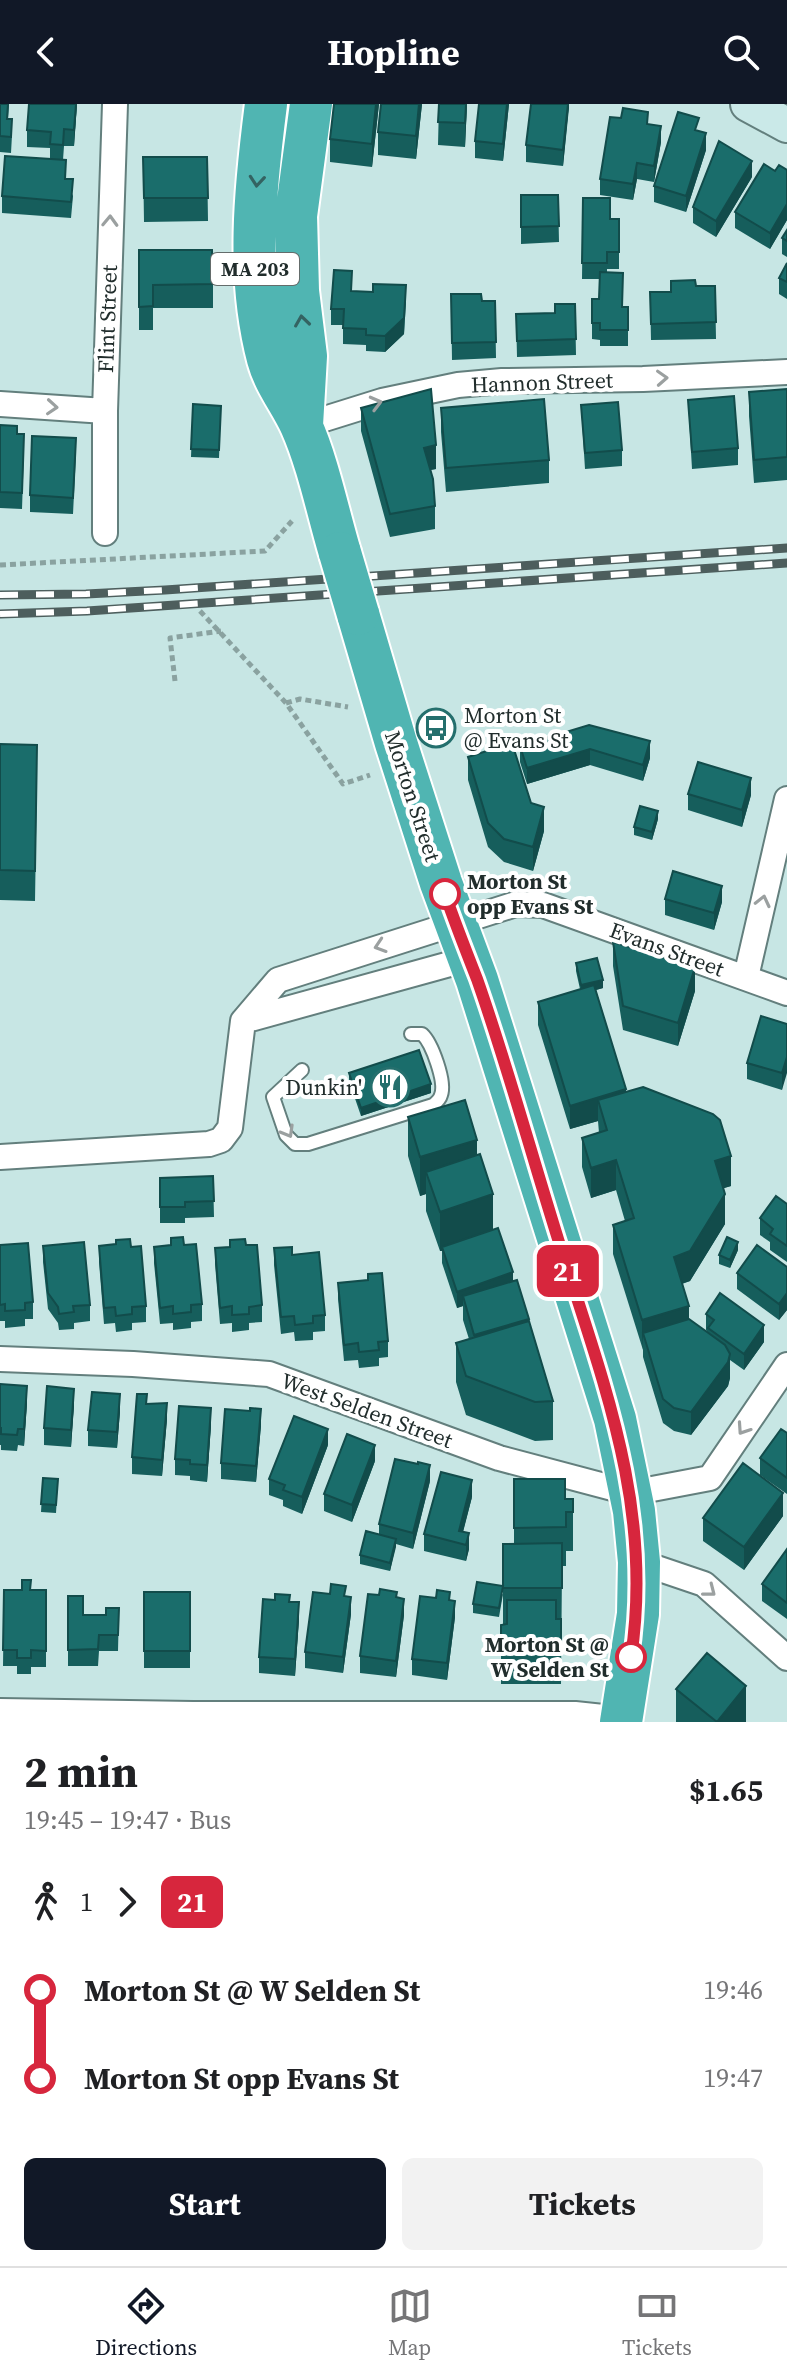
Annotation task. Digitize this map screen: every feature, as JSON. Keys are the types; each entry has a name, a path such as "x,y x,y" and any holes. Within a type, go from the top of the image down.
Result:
{"highway":[{"name":"Morton Street","path":"266,104 254,219 256,282 268,362 302,426 396,743 615,1419 631,1493 639,1562 638,1614 622,1721"},
{"name":"Morton Street","path":"302,426 306,356 298,291 296,216 311,104"}],"main road":[{"path":"748,104 787,125"}],"street":[{"name":"Flint Street","path":"105,533 105,411 115,104"},
{"name":"Hannon Street","path":"302,426 382,401 458,385 787,372"},
{"path":"0,404 105,411"},
{"path":"746,977 787,799"},
{"name":"Evans Street","path":"461,941 516,904 543,905 787,993"},
{"path":"0,1157 209,1144 221,1140 230,1128 243,1021 278,980 461,941"},
{"path":"243,1021 461,941"},
{"name":"West Selden Street","path":"0,1359 133,1364 269,1374 499,1458 631,1493"},
{"path":"631,1493 710,1478 787,1365"},
{"path":"639,1562 704,1584 787,1658"},
{"path":"0,1711 193,1718 575,1714 622,1721"}],"lane":[{"path":"302,1070 273,1097 286,1135 295,1144 308,1144 433,1105 441,1097 443,1086 429,1041 422,1034 411,1034"}],"path":[{"path":"0,565 265,551 292,521"},
{"path":"200,611 286,703 343,784 370,775"},
{"path":"175,681 170,638 221,631"},
{"path":"286,703 300,699 348,707"}],"building":[{"path":"0,104 8,104 7,119 12,119 11,137 0,136"},
{"path":"29,104 76,104 74,130 64,129 63,145 50,144 51,132 27,130"},
{"path":"334,104 376,104 372,144 330,139"},
{"path":"381,104 419,104 416,136 378,132"},
{"path":"439,104 466,104 465,123 438,122"},
{"path":"479,104 507,104 503,144 475,141"},
{"path":"531,104 568,104 563,150 526,145"},
{"path":"623,108 648,112 647,124 661,126 654,166 637,163 633,184 600,179 610,117 621,118"},
{"path":"678,112 699,118 695,130 706,133 686,196 654,186"},
{"path":"719,141 752,161 716,221 693,207"},
{"path":"5,156 66,160 65,179 73,179 71,202 2,196"},
{"path":"143,157 207,157 208,198 144,198"},
{"path":"764,164 775,171 779,165 787,170 787,204 770,233 735,212"},
{"path":"521,195 558,195 559,226 521,227"},
{"path":"583,198 610,198 610,219 619,219 619,252 607,252 607,263 582,263"},
{"path":"139,250 212,250 213,284 153,285 153,306 139,307"},
{"path":"787,263 787,282 779,278"},
{"path":"334,270 352,271 351,291 373,292 373,284 406,285 404,318 385,336 366,335 366,329 343,328 344,309 331,309"},
{"path":"600,272 623,273 622,307 628,307 628,330 600,330 600,323 592,323 592,299 599,299"},
{"path":"695,280 696,286 715,286 716,322 651,324 650,292 671,292 671,281"},
{"path":"451,294 481,294 482,301 495,301 496,342 452,343"},
{"path":"555,304 575,304 576,339 517,341 516,314 555,313"},
{"path":"431,389 436,445 424,448 433,479 435,506 390,514 361,408"},
{"path":"787,389 787,457 754,460 749,392"},
{"path":"734,396 738,448 692,452 688,400"},
{"path":"544,399 549,460 446,468 441,408"},
{"path":"618,402 622,450 585,453 581,405"},
{"path":"193,404 221,406 219,450 191,449"},
{"path":"0,425 17,426 17,434 24,434 22,493 0,492"},
{"path":"32,436 76,438 73,498 30,495"},
{"path":"589,725 650,741 643,765 590,749 527,768 520,746"},
{"path":"512,743 531,803 544,807 533,847 504,839 488,823 468,757"},
{"path":"0,744 37,745 35,871 0,870"},
{"path":"698,762 751,778 742,810 688,794"},
{"path":"640,806 658,811 652,832 634,827"},
{"path":"673,871 722,886 714,913 665,899"},
{"path":"613,942 695,967 678,1023 623,1006"},
{"path":"597,958 603,980 581,985 576,963"},
{"path":"594,985 626,1089 570,1106 538,1002"},
{"path":"761,1016 787,1024 787,1057 782,1073 747,1063"},
{"name":"Dunkin'","path":"419,1050 431,1084 361,1108 349,1073"},
{"path":"643,1087 713,1114 720,1120 731,1156 715,1161 725,1194 690,1251 674,1257 689,1306 642,1320 613,1225 634,1218 616,1160 591,1168 582,1138 607,1130 598,1100"},
{"path":"465,1100 477,1140 420,1157 408,1117"},
{"path":"480,1154 493,1194 440,1212 426,1172"},
{"path":"213,1176 214,1201 185,1202 185,1207 160,1207 160,1178"},
{"path":"776,1196 787,1204 787,1246 770,1234 773,1229 760,1218"},
{"path":"498,1228 513,1272 457,1292 442,1247"},
{"path":"183,1237 184,1245 196,1244 202,1304 191,1305 191,1312 173,1314 173,1306 160,1308 154,1247 171,1245 171,1238"},
{"path":"727,1237 738,1242 730,1260 719,1255"},
{"path":"130,1239 131,1247 141,1246 146,1306 132,1307 132,1314 116,1316 115,1307 104,1308 99,1246"},
{"path":"245,1239 246,1245 257,1245 262,1305 249,1307 249,1314 232,1315 232,1306 220,1308 215,1248 230,1247 230,1240"},
{"path":"84,1242 90,1305 73,1306 74,1312 59,1314 48,1293 43,1246"},
{"path":"28,1243 33,1302 25,1303 25,1310 5,1311 5,1304 0,1305 0,1245"},
{"path":"757,1245 787,1267 787,1293 779,1304 737,1273"},
{"path":"292,1247 292,1255 319,1252 325,1315 313,1316 313,1323 295,1325 294,1316 281,1317 274,1248"},
{"path":"382,1273 388,1341 378,1342 379,1350 359,1352 358,1343 344,1345 338,1283 368,1280 368,1274"},
{"path":"517,1280 529,1319 474,1335 463,1296"},
{"path":"720,1293 764,1325 744,1354 708,1328 714,1320 706,1314"},
{"path":"689,1319 725,1345 730,1354 728,1362 691,1412 674,1408 663,1399 643,1333"},
{"path":"529,1321 553,1401 535,1402 466,1376 456,1343"},
{"path":"0,1384 27,1386 24,1429 18,1429 17,1435 1,1434"},
{"path":"47,1386 74,1389 71,1430 44,1428"},
{"path":"92,1392 120,1394 117,1432 88,1430"},
{"path":"137,1394 147,1394 146,1404 167,1403 162,1460 132,1457"},
{"path":"179,1406 211,1408 207,1465 175,1459"},
{"path":"250,1408 261,1409 256,1466 221,1463 225,1409 250,1411"},
{"path":"294,1416 328,1429 302,1497 283,1490 285,1485 269,1479"},
{"path":"781,1429 787,1433 787,1478 760,1458"},
{"path":"347,1434 375,1445 352,1505 324,1494"},
{"path":"395,1459 430,1465 413,1533 379,1524"},
{"path":"743,1463 783,1493 744,1547 703,1518"},
{"path":"441,1472 472,1480 459,1531 469,1533 466,1545 424,1534"},
{"path":"43,1478 58,1479 56,1505 41,1504"},
{"path":"514,1479 565,1479 565,1499 573,1499 573,1512 566,1512 566,1527 514,1528"},
{"path":"366,1531 396,1539 390,1563 360,1555"},
{"path":"562,1543 562,1588 503,1588 503,1544"},
{"path":"787,1549 787,1603 762,1584"},
{"path":"22,1580 31,1580 30,1590 46,1590 46,1651 31,1650 31,1658 17,1658 17,1650 3,1650 4,1590 22,1590"},
{"path":"477,1582 503,1586 499,1608 473,1604"},
{"path":"331,1584 346,1586 344,1596 351,1597 343,1657 305,1652 313,1592 330,1594"},
{"path":"380,1589 397,1592 396,1597 404,1599 396,1661 360,1656 368,1594 379,1595"},
{"path":"437,1590 450,1592 449,1600 455,1601 447,1663 412,1659 420,1596 436,1598"},
{"path":"144,1592 190,1592 190,1651 144,1651"},
{"path":"275,1594 290,1595 289,1602 299,1602 295,1659 259,1657 263,1599 275,1600"},
{"path":"68,1596 83,1596 83,1615 106,1615 106,1608 119,1608 118,1635 99,1635 98,1649 68,1650"},
{"path":"507,1600 556,1600 556,1619 561,1619 561,1645 501,1645 501,1625 507,1624"},
{"path":"707,1653 746,1686 717,1722 676,1689"}],"railway":[{"path":"0,595 165,590 787,548"},
{"path":"0,614 87,611 787,563"}],"bus line":[{"name":"21","path":"445,894 477,980 615,1419 634,1511 639,1562 638,1614 631,1657"}],"place":[{"name":"Morton St @ Evans St","path":"436,728"},
{"name":"Morton St opp Evans St","path":"445,894"},
{"name":"Dunkin'","path":"390,1087"},
{"name":"Morton St @ W Selden St","path":"631,1657"}]}
